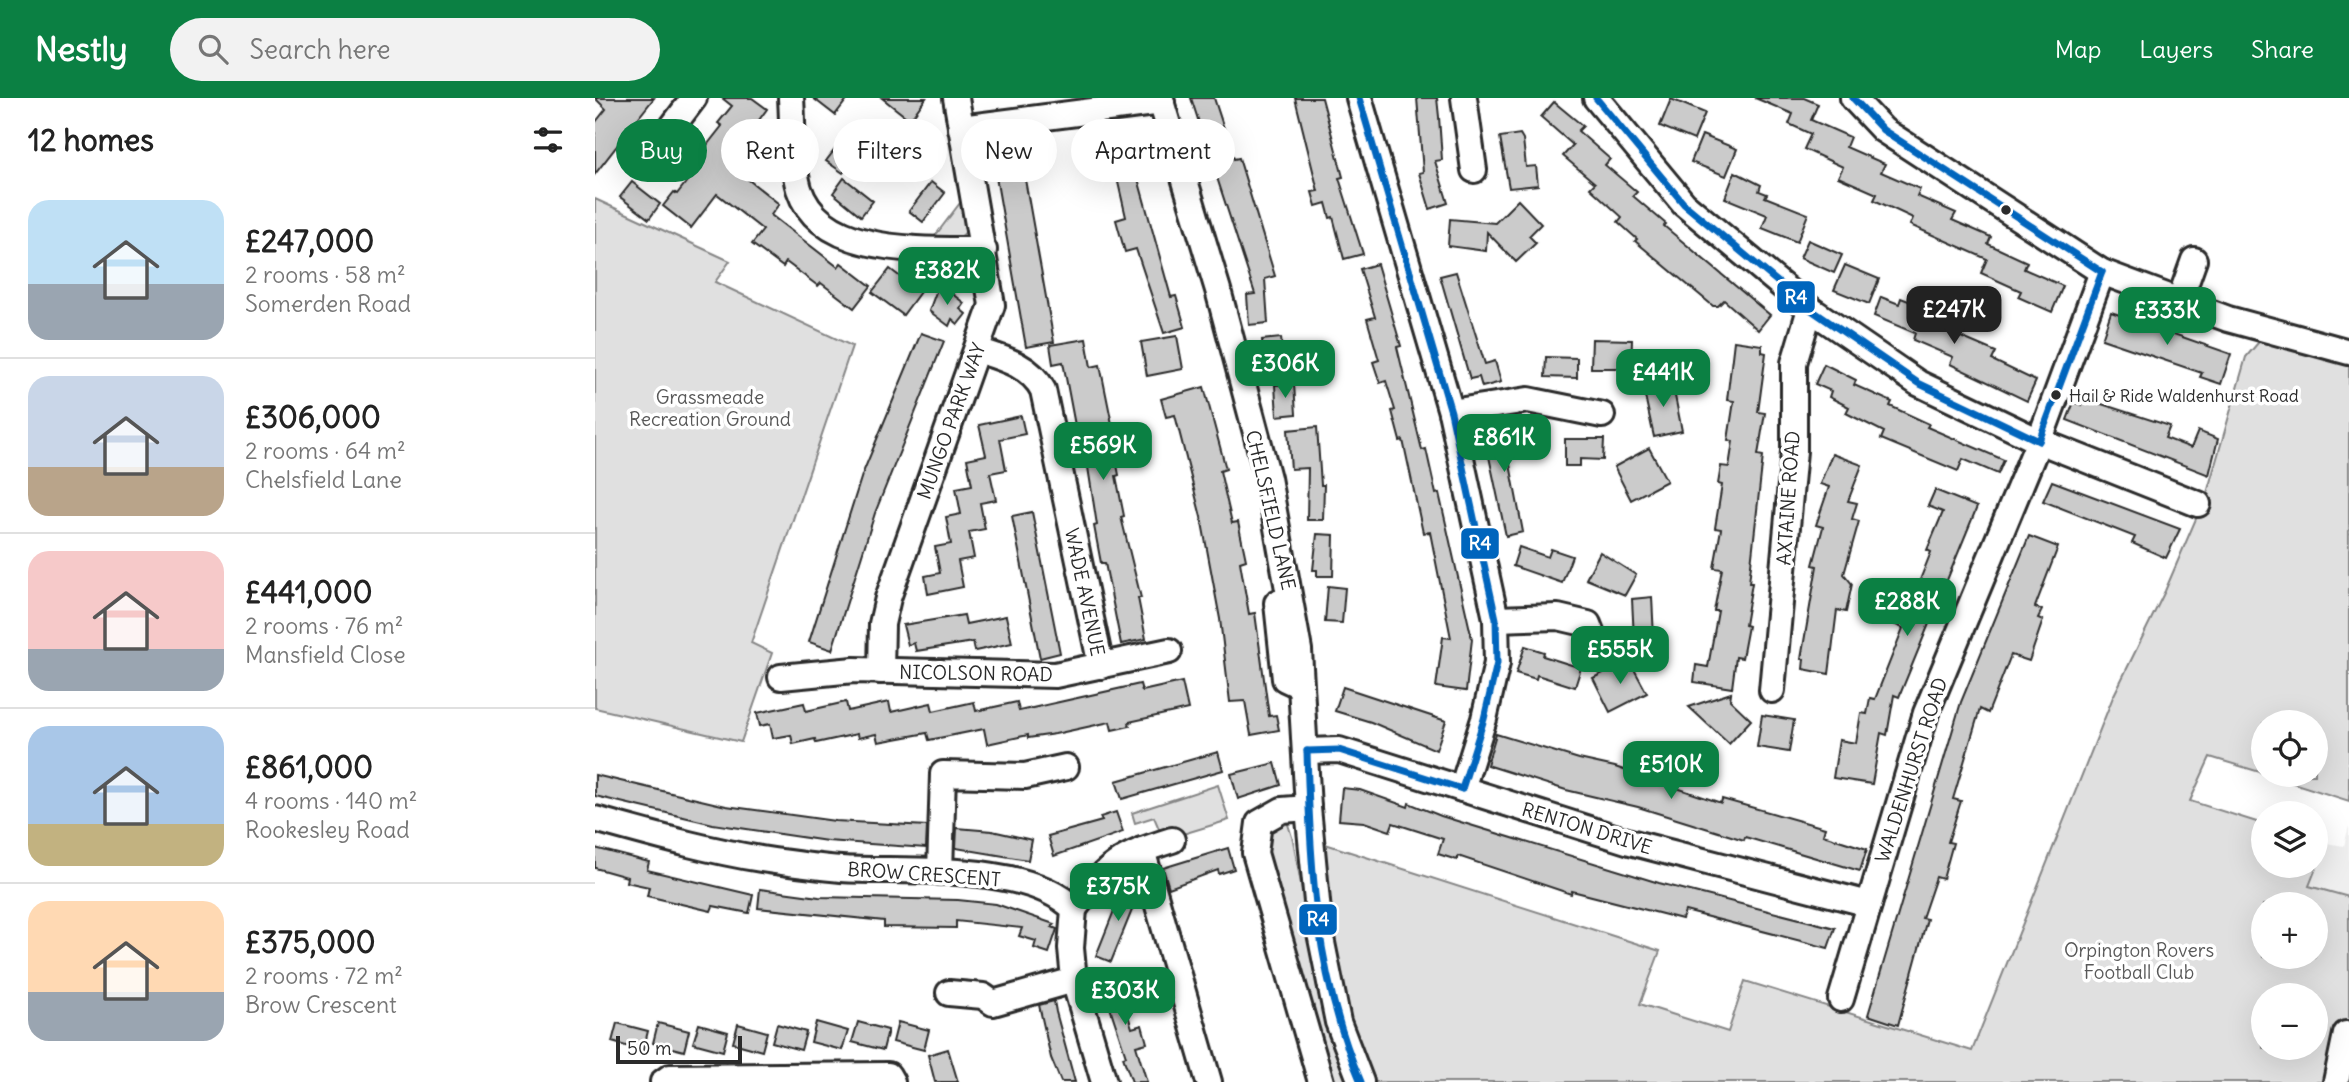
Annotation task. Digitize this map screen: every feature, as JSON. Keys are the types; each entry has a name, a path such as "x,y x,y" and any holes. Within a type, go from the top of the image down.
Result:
{"street":[{"path":"678,119 694,98"},
{"path":"791,98 799,188 807,206 821,223 839,234 861,242 984,250"},
{"name":"MUNGO PARK WAY","path":"955,98 961,128"},
{"path":"1359,98 1451,412 1496,619 1497,663 1484,719 1462,789"},
{"path":"1464,98 1474,170"},
{"path":"1596,98 1683,204 1809,309 1918,383 2039,441 2198,504"},
{"path":"1853,98 1883,130 2102,272 2228,319 2349,352"},
{"path":"1025,119 1161,100"},
{"name":"CHELSFIELD LANE","path":"1161,100 1268,478 1296,625 1307,751 1308,808 1326,974 1338,1022 1361,1082"},
{"name":"MUNGO PARK WAY","path":"881,671 882,624 888,598 992,305 971,182"},
{"path":"2179,302 2194,260"},
{"name":"WALDENHURST ROAD","path":"1841,999 1926,713 2039,441 2102,272"},
{"name":"AXTAINE ROAD","path":"1772,690 1794,451 1794,363 1809,309"},
{"name":"WADE AVENUE","path":"977,350 1020,366 1035,377 1043,390 1101,666"},
{"path":"1451,412 1528,400 1602,415"},
{"path":"1496,619 1558,617 1593,626"},
{"name":"NICOLSON ROAD","path":"781,677 881,671 1040,676 1169,651"},
{"name":"RENTON DRIVE","path":"1307,751 1339,750 1630,842 1869,904"},
{"path":"940,872 943,774 1025,776 1066,767"},
{"path":"1308,808 1282,810 1259,823 1255,853 1321,1082"},
{"name":"BROW CRESCENT","path":"595,819 711,850 762,859 840,869 1004,877 1065,900 1074,909"},
{"path":"1104,1082 1074,980 1071,948 1074,909 1104,870 1126,855 1172,840"},
{"path":"1142,850 1209,1082"},
{"path":"949,993 983,996 993,1003 1074,980"},
{"path":"2336,1082 2346,1034"},
{"path":"663,1082 670,1077 888,1075 892,1082"}],"shaded area":[{"path":"2349,826 2349,897 2309,886 2312,878 2328,878 2328,843 2344,846"}],"green space":[{"name":"Grassmeade Recreation Ground","path":"595,199 730,261 715,282 852,346 751,643 772,653 741,742 595,708"},
{"path":"963,199 967,230 964,234 956,239 932,240"},
{"name":"Orpington Rovers Football Club","path":"2263,337 2349,361 2349,801 2305,787 2328,787 2328,710 2251,710 2251,769 2210,757 2190,801 2251,820 2251,878 2312,878 2309,886 2349,897 2349,1082 1370,1082 1342,997 1319,842 1660,951 1640,1004 1728,1032 1745,981 1972,1051 2113,697 2165,591 2207,493 2246,357"},
{"path":"1218,785 1229,820 1183,834 1159,829 1154,817 1135,823 1132,813"},
{"path":"1286,818 1293,840 1328,1033 1351,1082 1331,1082 1259,848 1265,826"}],"building":[{"path":"595,98 654,98 637,119 616,119 616,147 595,174 595,123 606,109"},
{"path":"722,98 752,98 767,109 760,119 721,119 732,106"},
{"path":"813,98 848,98 835,115"},
{"path":"882,98 926,98 909,119"},
{"path":"1191,98 1214,98 1221,119 1198,119"},
{"path":"1295,98 1322,98 1343,177 1339,178 1363,254 1344,259 1333,217 1330,218 1326,203 1316,206 1312,192 1318,191"},
{"path":"1417,98 1437,98 1442,160 1435,161 1448,203 1430,209 1419,173 1423,172"},
{"path":"1755,98 1804,98 1818,104 1811,120 1850,137 1846,147 1885,164 1881,172 1920,189 1917,196 1956,213 1952,220 1991,237 1988,244 2027,262 2024,269 2063,286 2052,312 2018,297 2021,291 1981,273 1987,259 1910,225 1913,218 1874,200 1877,194 1838,177 1843,167 1804,149 1811,134 1789,124 1793,114"},
{"path":"1671,99 1705,113 1694,140 1660,126"},
{"path":"1554,102 1583,126 1578,131 1610,159 1605,165 1637,192 1633,196 1666,224 1664,226 1770,315 1758,330 1724,300 1718,306 1713,306 1635,241 1637,239 1618,222 1622,217 1590,188 1595,183 1563,156 1573,145 1541,117"},
{"path":"721,127 721,182 751,182 779,204 771,215 838,267 841,263 871,286 854,308 821,283 818,286 786,262 783,267 752,244 763,230 717,194 691,228 663,206 686,182 707,182 707,145"},
{"path":"1520,134 1526,167 1536,166 1538,185 1509,188 1500,137"},
{"path":"1702,135 1737,149 1726,176 1691,162"},
{"path":"833,152 833,166 826,161"},
{"path":"1239,158 1275,276 1265,279 1268,323 1249,325 1247,295 1255,294 1218,182 1235,182 1235,159"},
{"path":"1735,172 1761,185 1759,191 1767,194 1765,197 1808,214 1797,242 1762,228 1767,215 1725,198"},
{"path":"632,182 660,204 649,219 620,197"},
{"path":"841,182 849,182 873,201 861,216 833,193"},
{"path":"931,182 945,193 923,222 909,211"},
{"path":"997,182 1025,182 1054,342 1026,347"},
{"path":"1118,182 1139,182 1171,297 1176,296 1185,327 1164,333 1136,249 1125,252 1116,220 1126,217"},
{"path":"1518,200 1541,224 1529,236 1536,243 1516,262 1487,232 1486,251 1448,246 1450,219 1495,223"},
{"path":"1808,240 1842,255 1834,273 1800,258"},
{"path":"1377,264 1401,346 1397,347 1422,450 1426,449 1436,494 1439,493 1472,639 1466,691 1436,687 1443,637 1451,638 1430,532 1423,533 1403,440 1400,441 1392,411 1395,410 1386,381 1380,383 1373,362 1379,360 1367,319 1375,317 1360,269"},
{"path":"1845,265 1879,279 1869,304 1834,290"},
{"path":"890,269 920,292 903,315 872,292"},
{"path":"1456,272 1485,364 1495,361 1501,382 1482,387 1479,377 1470,379 1440,276"},
{"path":"939,284 964,303 960,309 966,314 958,324 952,319 949,326 929,311"},
{"path":"1881,297 1899,304 1901,298 1919,305 1917,309 1960,328 1956,335 1996,352 1992,360 2036,381 2027,401 1950,364 1953,357 1913,340 1915,333 1874,316"},
{"path":"2111,312 2231,354 2221,384 2200,377 2202,373 2102,339"},
{"path":"921,333 944,341 875,513 832,650 809,642 862,475"},
{"path":"1177,336 1183,369 1147,376 1141,342"},
{"path":"1281,338 1284,368 1264,370 1262,340"},
{"path":"1086,339 1091,367 1100,365 1113,429 1110,429 1124,516 1121,517 1141,598 1138,598 1146,639 1121,644 1105,563 1101,563 1094,526 1097,525 1083,435 1077,436 1063,362 1053,364 1050,345"},
{"path":"1592,339 1632,340 1631,368 1591,368"},
{"path":"1734,341 1762,345 1762,352 1766,353 1758,412 1765,413 1758,455 1763,456 1749,583 1752,583 1745,625 1748,626 1742,658 1736,657 1732,688 1694,682 1696,665 1708,667 1718,611 1714,611 1722,569 1714,568 1721,529 1715,528 1722,485 1718,484 1721,466 1729,467 1733,441 1728,440 1734,401 1727,400"},
{"path":"1546,357 1577,358 1577,378 1545,377"},
{"path":"1824,364 1856,380 1854,385 1892,402 1890,406 1929,424 1927,427 2004,460 1998,474 1963,459 1958,471 1881,439 1884,432 1846,413 1849,407 1829,397 1831,391 1815,384"},
{"path":"1672,381 1682,431 1654,437 1643,387"},
{"path":"1294,384 1296,414 1277,416 1275,385"},
{"path":"1204,387 1226,469 1220,471 1232,523 1238,522 1246,560 1240,562 1249,614 1255,613 1269,716 1276,715 1279,730 1251,735 1245,701 1230,702 1220,619 1201,517 1175,415 1166,417 1161,399"},
{"path":"2083,398 2170,426 2165,438 2191,448 2198,431 2218,439 2209,475 2067,420 2074,402 2081,405"},
{"path":"1021,416 1025,434 1000,439 1006,470 990,473 996,500 980,503 985,529 969,532 974,558 958,561 963,587 928,594 925,576 940,573 935,547 951,544 946,517 961,514 956,488 972,485 967,459 986,455 979,425"},
{"path":"1511,418 1515,436 1505,438 1523,532 1506,536 1484,433 1493,431 1490,421"},
{"path":"1317,427 1321,485 1324,485 1323,520 1307,520 1308,468 1291,469 1288,430"},
{"path":"1565,439 1604,439 1603,460 1580,459 1580,466 1565,466"},
{"path":"1649,448 1667,481 1631,500 1614,467"},
{"path":"1832,454 1862,465 1848,501 1857,503 1852,519 1859,521 1844,574 1852,584 1846,612 1837,610 1829,674 1803,669 1804,659 1801,659 1817,566 1813,565 1823,527 1816,525 1829,487 1820,484"},
{"path":"2052,481 2180,529 2166,558 2132,543 2135,537 2043,501"},
{"path":"1935,490 1977,507 1899,697 1894,695 1887,735 1881,733 1872,784 1833,778 1839,740 1856,743 1861,713 1867,714 1870,698 1875,699 1903,628 1891,623 1903,591 1914,595 1931,552 1927,550 1943,512 1928,506"},
{"path":"1032,512 1060,653 1040,658 1012,516"},
{"path":"1317,534 1334,535 1333,576 1317,576 1317,570 1313,570"},
{"path":"2029,536 2058,547 2035,607 2042,610 2038,618 2043,620 2029,661 2011,655 1988,713 1980,709 1953,799 1961,801 1948,842 1953,843 1943,879 1936,877 1922,918 1927,919 1898,1025 1868,1015 1961,702"},
{"path":"1519,547 1548,557 1551,549 1572,556 1562,583 1513,566"},
{"path":"1600,552 1636,575 1625,595 1586,579"},
{"path":"1328,586 1345,588 1342,623 1325,622"},
{"path":"1652,597 1654,638 1634,639 1632,599"},
{"path":"964,615 966,624 1006,616 1012,643 975,651 973,642 916,651 914,643 908,645 903,625"},
{"path":"1525,646 1544,652 1543,656 1581,668 1575,687 1537,675 1536,679 1516,673"},
{"path":"1629,660 1647,693 1610,712 1593,678"},
{"path":"1182,682 1188,709 1129,722 1130,726 1112,730 1110,722 1055,734 1028,738 1028,735 987,744 984,729 929,740 927,733 878,742 876,734 858,738 857,734 816,743 815,739 793,744 791,735 773,738 770,724 760,726 757,713 804,703 806,711 846,702 848,711 889,702 891,712 931,703 933,711 974,702 976,711 1017,702 1019,711 1140,684 1142,691"},
{"path":"1343,687 1446,721 1436,750 1371,722 1335,711"},
{"path":"1731,693 1730,700 1751,720 1729,744 1689,707"},
{"path":"1762,715 1794,720 1789,752 1757,747"},
{"path":"1496,734 1615,767 1721,803 1722,799 1825,828 1823,835 1867,849 1860,871 1745,837 1744,840 1638,807 1566,790 1487,765"},
{"path":"1218,752 1223,770 1122,799 1116,781"},
{"path":"1275,763 1281,785 1238,799 1231,774"},
{"path":"595,775 726,806 835,821 927,826 926,848 827,841 713,824 595,796"},
{"path":"1342,788 1360,790 1408,807 1409,803 1441,816 1659,883 1835,928 1828,948 1685,911 1682,919 1572,891 1571,894 1458,856 1457,860 1438,854 1443,839 1393,823 1390,831 1364,822 1339,820"},
{"path":"1116,812 1123,832 1054,856 1048,836 1102,821 1100,817"},
{"path":"957,828 992,831 1032,840 1028,860 956,848"},
{"path":"595,848 649,862 647,870 753,895 749,913 713,906 711,911 647,896 649,887 626,882 627,877 595,868"},
{"path":"1228,848 1234,869 1219,874 1218,870 1169,888 1163,868"},
{"path":"1125,883 1137,888 1139,893 1111,962 1096,956"},
{"path":"760,889 819,897 958,900 996,904 1054,924 1052,927 1057,929 1049,953 1034,948 1036,941 1019,936 1022,928 956,921 956,928 884,927 884,921 758,908"},
{"path":"1114,970 1132,1028 1142,1025 1147,1043 1136,1046 1147,1082 1132,1082 1123,1057 1126,1056 1099,974"},
{"path":"1054,1001 1075,1082 1061,1082 1051,1058 1039,1005"},
{"path":"816,1022 848,1031 842,1050 811,1042"},
{"path":"858,1022 888,1030 883,1050 852,1042"},
{"path":"898,1022 929,1030 924,1050 893,1042"},
{"path":"617,1023 648,1031 643,1051 612,1042"},
{"path":"658,1023 689,1031 684,1051 653,1043"},
{"path":"699,1024 728,1032 723,1051 693,1043"},
{"path":"738,1024 767,1032 762,1051 733,1043"},
{"path":"777,1024 806,1032 801,1050 772,1042"},
{"path":"948,1049 958,1082 935,1082 928,1055"}],"transit line":[{"name":"R4","path":"1359,98 1451,412 1496,619 1497,663 1484,719 1462,789"},
{"name":"R4","path":"1596,98 1684,204 1810,309 1918,383 2039,441"},
{"name":"R4","path":"1853,98 1883,130 2102,272"},
{"name":"R4","path":"2039,441 2102,272"},
{"name":"R4","path":"1307,751 1339,750 1462,789"},
{"name":"R4","path":"1307,751 1313,878 1324,961 1346,1042 1361,1082"}],"place":[{"name":"Hail & Ride Waldenhurst Road","path":"2056,395"}]}
